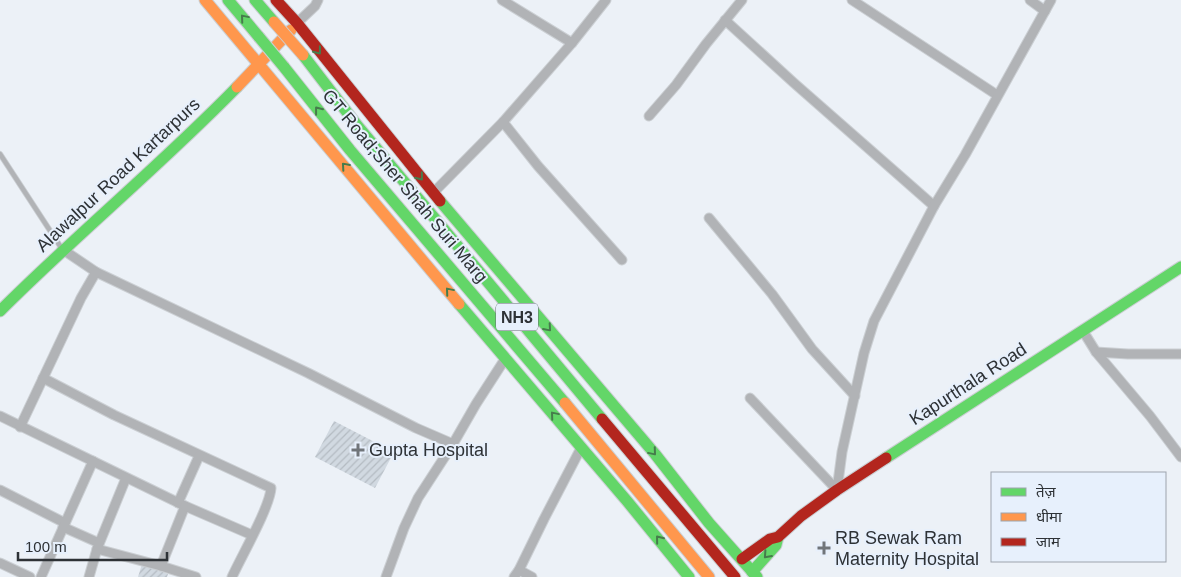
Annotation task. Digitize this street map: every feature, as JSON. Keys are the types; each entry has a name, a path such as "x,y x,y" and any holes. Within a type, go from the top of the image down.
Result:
{"main road":[{"path":"205,0 690,577"},
{"name":"GT Road;Sher Shah Suri Marg","path":"228,0 350,150 709,577"},
{"name":"GT Road;Sher Shah Suri Marg","path":"254,0 303,54 356,124 526,329 586,396 735,577"},
{"path":"276,0 297,23 433,193 655,454 709,523 755,574"},
{"name":"Alawalpur Road Kartarpurs","path":"0,311 62,249 180,143 252,72 297,23"},
{"name":"Kapurthala Road","path":"755,574 776,545 778,537 801,516 837,490 1181,267"},
{"name":"Kapurthala Road","path":"742,559 770,538 778,537"}],"street":[{"path":"297,23 315,6 318,0"},
{"path":"502,0 572,43"},
{"path":"649,116 676,85 742,0"},
{"path":"852,0 996,95"},
{"path":"1030,0 1045,10"},
{"path":"837,490 842,452 864,353 874,321 934,206 965,155 996,95 1051,0"},
{"path":"433,193 503,122 572,43 601,2"},
{"path":"725,20 934,206"},
{"path":"503,122 538,166 622,260"},
{"path":"709,218 766,287 812,349 855,396"},
{"path":"62,249 96,272 308,372 416,428 453,444"},
{"path":"20,427 80,298 96,272"},
{"path":"1083,331 1096,352 1150,416 1181,457"},
{"path":"1096,352 1181,354"},
{"path":"386,577 412,509 505,359"},
{"path":"43,378 114,415 270,488 264,510 232,577"},
{"path":"750,398 837,490"},
{"path":"0,416 182,505 252,534"},
{"path":"532,577 516,573 581,448"},
{"path":"160,566 199,456"},
{"path":"41,577 94,461"},
{"path":"89,577 98,546 126,478"},
{"path":"0,490 98,546 196,577"},
{"path":"0,563 30,577"}],"lane":[{"path":"0,154 62,249"}],"building":[{"path":"334,421 394,452 375,488 315,457"},
{"path":"142,564 168,574 167,577 138,577"}],"traffic: fast":[{"path":"228,0 259,37"},
{"path":"255,0 274,22"},
{"path":"259,37 284,67"},
{"path":"303,55 356,124 602,419"},
{"path":"284,67 350,150 565,403"},
{"path":"0,311 179,144 237,87"},
{"path":"440,201 655,454 709,523 757,577"},
{"path":"886,458 1181,267"},
{"path":"459,304 627,501 689,577"},
{"path":"752,572 776,545 778,537"}],"traffic: slow":[{"path":"205,0 459,304"},
{"path":"274,22 303,55"},
{"path":"237,87 291,30"},
{"path":"565,403 709,577"}],"traffic: jam":[{"path":"276,0 297,23 440,201"},
{"path":"602,419 735,577"},
{"path":"742,559 770,539 778,537 801,516 886,458"}],"place":[{"name":"Gupta Hospital","path":"358,450"},
{"name":"RB Sewak Ram Maternity Hospital","path":"824,548"}]}
